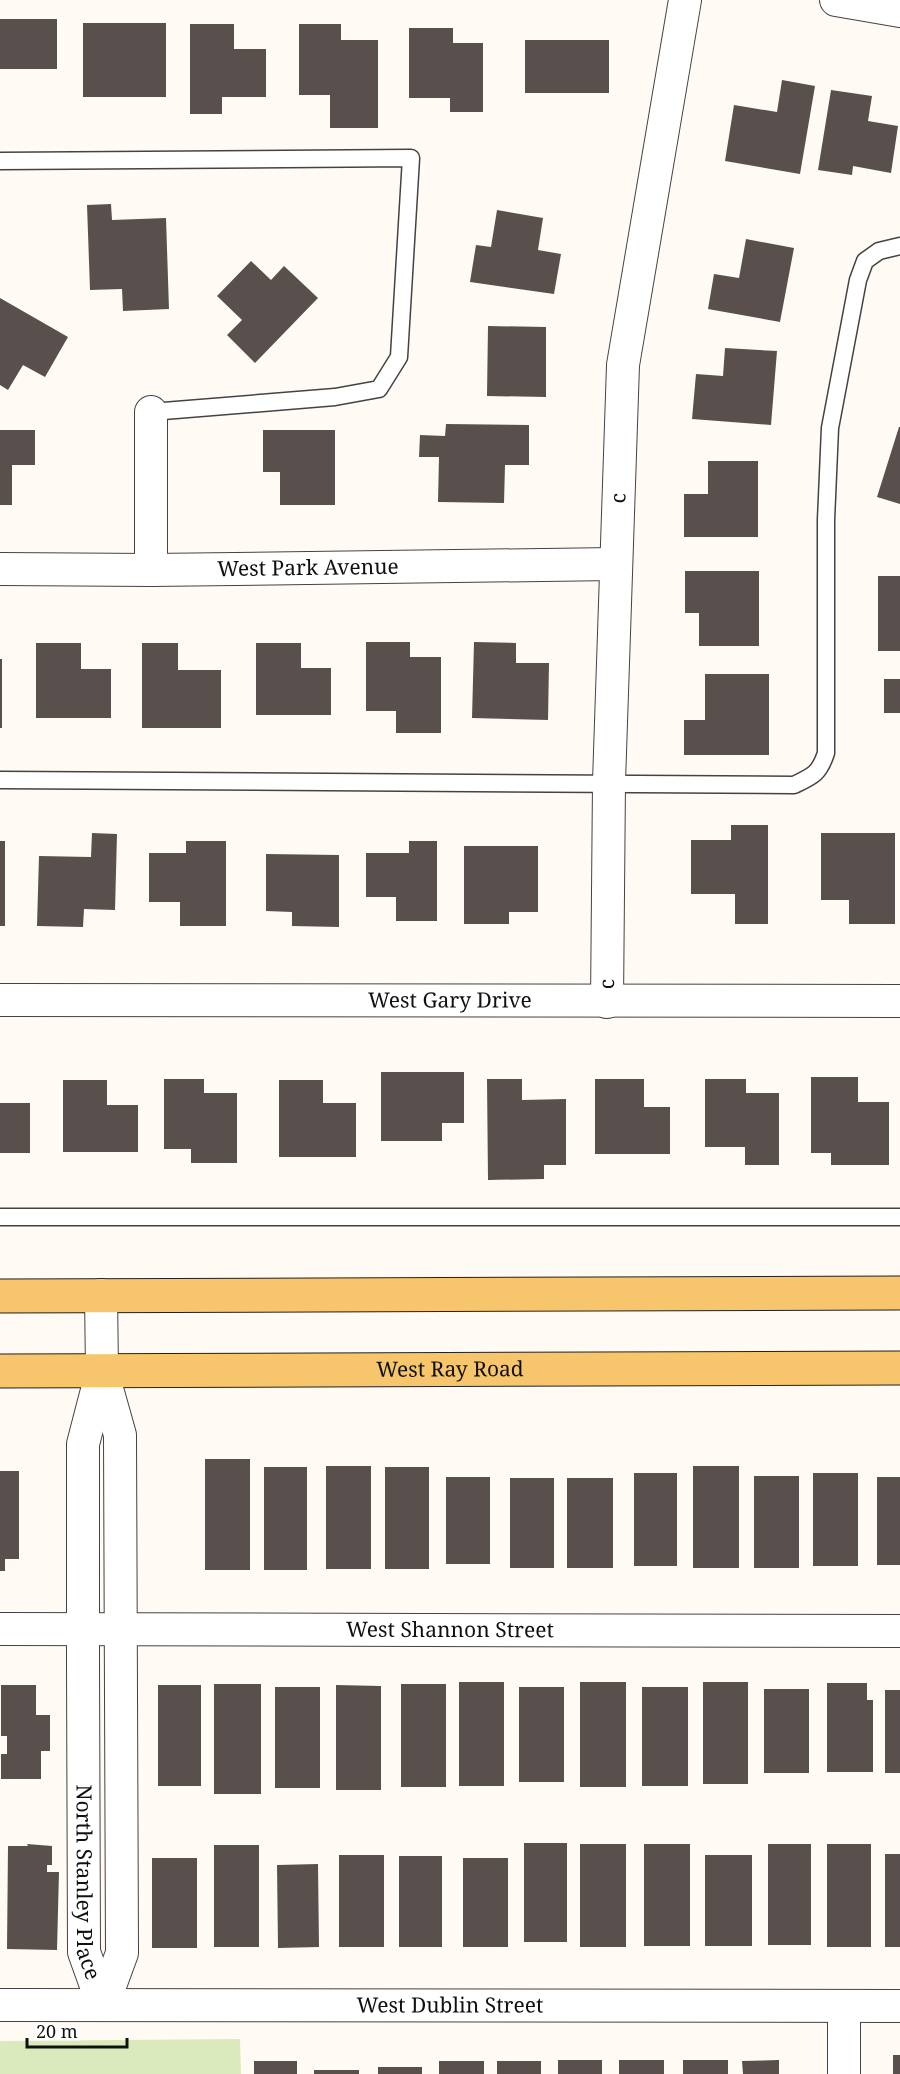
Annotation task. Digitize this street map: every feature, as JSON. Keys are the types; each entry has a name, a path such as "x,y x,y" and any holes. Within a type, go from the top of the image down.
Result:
{"main road":[{"path":"0,1296 900,1293"},
{"name":"West Ray Road","path":"0,1371 900,1368"}],"street":[{"name":"c","path":"607,1002 609,782 623,365 685,0"},
{"path":"836,0 900,11"},
{"path":"151,412 151,570"},
{"name":"West Park Avenue","path":"0,569 151,570 615,564"},
{"name":"West Gary Drive","path":"0,1000 900,1001"},
{"name":"North Stanley Place","path":"101,1295 102,1371 120,1435 122,1953 103,2005"},
{"name":"North Stanley Place","path":"102,1371 82,1444 82,1629 84,1952 103,2005"},
{"name":"West Shannon Street","path":"0,1629 900,1631"},
{"name":"West Dublin Street","path":"0,2005 900,2006"},
{"path":"844,2006 844,2074"}],"lane":[{"path":"0,161 411,158 399,357 379,389 335,397 151,412"},
{"path":"0,780 794,784 821,769 826,753 826,520 830,428 858,280 865,261 879,251 900,246"},
{"path":"0,1217 900,1217"}],"green space":[{"path":"240,2039 241,2074 0,2074 0,2041"}],"building":[{"path":"0,19 57,19 57,69 0,69"},
{"path":"83,23 166,23 166,97 83,97"},
{"path":"190,24 234,24 234,49 266,49 266,97 222,97 222,114 190,114"},
{"path":"299,24 341,24 341,40 378,40 378,128 330,128 330,95 299,95"},
{"path":"409,28 453,28 453,43 483,43 483,112 450,112 450,98 409,98"},
{"path":"525,40 609,40 609,93 525,93"},
{"path":"782,80 815,86 800,174 725,161 734,105 777,112"},
{"path":"831,90 872,96 868,121 898,126 891,173 853,166 852,175 818,170"},
{"path":"111,204 112,220 166,218 169,309 123,311 122,289 90,290 87,205"},
{"path":"497,210 543,218 538,250 561,254 554,294 470,282 476,245 491,247"},
{"path":"746,239 794,248 780,322 708,309 714,274 739,278"},
{"path":"251,261 271,280 284,266 318,298 255,363 227,335 242,320 217,296"},
{"path":"0,298 68,337 45,377 23,365 8,390 0,385"},
{"path":"488,326 546,327 546,397 487,396"},
{"path":"725,348 777,351 771,425 692,419 696,374 723,376"},
{"path":"446,424 529,425 529,465 505,465 504,503 438,502 439,457 419,457 420,435 445,436"},
{"path":"900,427 900,504 877,497"},
{"path":"0,430 35,430 35,465 12,465 12,505 0,505"},
{"path":"263,430 335,430 335,505 280,505 280,472 263,472"},
{"path":"708,461 758,461 758,537 684,537 684,494 708,494"},
{"path":"685,571 759,571 759,646 699,646 699,613 685,613"},
{"path":"878,576 900,576 900,651 878,651"},
{"path":"366,642 410,642 410,657 441,657 441,733 396,733 396,711 366,711"},
{"path":"474,642 516,643 516,663 549,663 548,720 472,718"},
{"path":"36,643 81,643 81,669 111,669 111,718 36,718"},
{"path":"142,643 178,643 178,670 221,670 221,728 142,728"},
{"path":"256,643 301,643 301,668 331,668 331,715 256,715"},
{"path":"0,659 2,659 2,728 0,728"},
{"path":"705,674 769,674 769,755 684,755 684,720 705,720"},
{"path":"884,679 900,679 900,713 884,713"},
{"path":"731,825 768,825 768,924 735,924 735,894 691,894 691,840 731,840"},
{"path":"92,833 117,834 115,910 84,909 83,927 37,926 39,856 91,857"},
{"path":"821,833 895,833 895,924 849,924 849,900 821,900"},
{"path":"0,841 5,841 5,926 0,926"},
{"path":"186,841 226,841 226,926 180,926 180,902 149,902 149,853 186,853"},
{"path":"409,841 437,841 437,921 396,921 396,897 366,897 366,853 409,853"},
{"path":"464,846 538,846 538,912 509,912 509,924 464,924"},
{"path":"266,854 339,855 339,927 292,926 292,912 266,911"},
{"path":"381,1072 464,1072 464,1123 442,1123 442,1141 381,1141"},
{"path":"811,1077 858,1077 858,1102 889,1102 889,1165 831,1165 831,1153 811,1153"},
{"path":"164,1079 204,1079 204,1093 237,1093 237,1163 191,1163 191,1149 164,1149"},
{"path":"487,1079 522,1079 522,1100 566,1099 566,1165 544,1165 544,1179 488,1180"},
{"path":"595,1079 644,1079 644,1107 670,1107 670,1154 595,1154"},
{"path":"705,1079 746,1079 746,1093 779,1093 779,1165 745,1165 745,1147 705,1147"},
{"path":"63,1080 107,1080 107,1105 138,1105 138,1152 63,1152"},
{"path":"279,1080 323,1080 323,1103 356,1103 356,1157 279,1157"},
{"path":"0,1103 30,1103 30,1153 0,1153"},
{"path":"205,1459 250,1459 250,1570 205,1570"},
{"path":"326,1466 371,1466 371,1569 326,1569"},
{"path":"693,1466 739,1466 739,1568 693,1568"},
{"path":"264,1467 307,1467 307,1570 264,1570"},
{"path":"385,1467 429,1467 429,1569 385,1569"},
{"path":"0,1471 19,1471 19,1559 5,1559 5,1571 0,1571"},
{"path":"634,1473 677,1473 677,1566 634,1566"},
{"path":"813,1473 858,1473 858,1566 813,1566"},
{"path":"754,1476 799,1476 799,1568 754,1568"},
{"path":"446,1477 490,1477 490,1564 446,1564"},
{"path":"877,1477 900,1477 900,1565 877,1565"},
{"path":"510,1478 554,1478 554,1568 510,1568"},
{"path":"567,1478 613,1478 613,1568 567,1568"},
{"path":"459,1682 504,1682 504,1786 459,1786"},
{"path":"580,1682 626,1682 626,1787 580,1787"},
{"path":"703,1682 748,1682 748,1784 703,1784"},
{"path":"827,1683 867,1683 867,1700 873,1700 873,1772 827,1772"},
{"path":"214,1684 261,1684 261,1794 214,1794"},
{"path":"401,1684 446,1684 446,1787 401,1787"},
{"path":"1,1685 36,1685 36,1715 50,1715 50,1751 41,1751 41,1779 1,1779 1,1754 7,1754 7,1736 1,1736"},
{"path":"158,1685 201,1685 201,1786 158,1786"},
{"path":"336,1685 381,1686 381,1790 336,1790"},
{"path":"275,1687 320,1687 320,1788 275,1788"},
{"path":"519,1687 564,1687 564,1782 519,1782"},
{"path":"642,1687 688,1687 688,1786 642,1786"},
{"path":"764,1689 809,1689 809,1773 764,1773"},
{"path":"885,1690 900,1690 900,1773 885,1773"},
{"path":"524,1843 567,1843 567,1942 524,1942"},
{"path":"27,1844 52,1846 52,1865 47,1865 47,1872 59,1872 57,1950 7,1949 8,1846 28,1846"},
{"path":"580,1844 626,1844 626,1947 580,1947"},
{"path":"644,1844 690,1844 690,1946 644,1946"},
{"path":"768,1844 811,1844 811,1945 768,1945"},
{"path":"827,1844 871,1844 871,1947 827,1947"},
{"path":"214,1845 259,1845 259,1947 214,1947"},
{"path":"885,1854 900,1854 900,1947 885,1947"},
{"path":"339,1855 384,1855 384,1947 339,1947"},
{"path":"705,1855 752,1855 752,1946 705,1946"},
{"path":"399,1856 442,1856 442,1947 399,1947"},
{"path":"152,1858 197,1858 197,1948 152,1948"},
{"path":"463,1858 508,1858 508,1947 463,1947"},
{"path":"318,1864 319,1947 278,1948 277,1865"},
{"path":"893,2055 900,2055 900,2074 893,2074"},
{"path":"558,2060 602,2060 602,2074 558,2074"},
{"path":"619,2060 664,2060 664,2074 619,2074"},
{"path":"683,2060 728,2060 728,2074 683,2074"},
{"path":"779,2060 779,2074 743,2074 742,2061"},
{"path":"254,2061 297,2061 297,2074 254,2074"},
{"path":"439,2061 484,2061 484,2074 439,2074"},
{"path":"497,2061 541,2061 541,2074 497,2074"},
{"path":"378,2067 422,2067 422,2074 378,2074"},
{"path":"314,2070 359,2070 359,2074 314,2074"}]}
